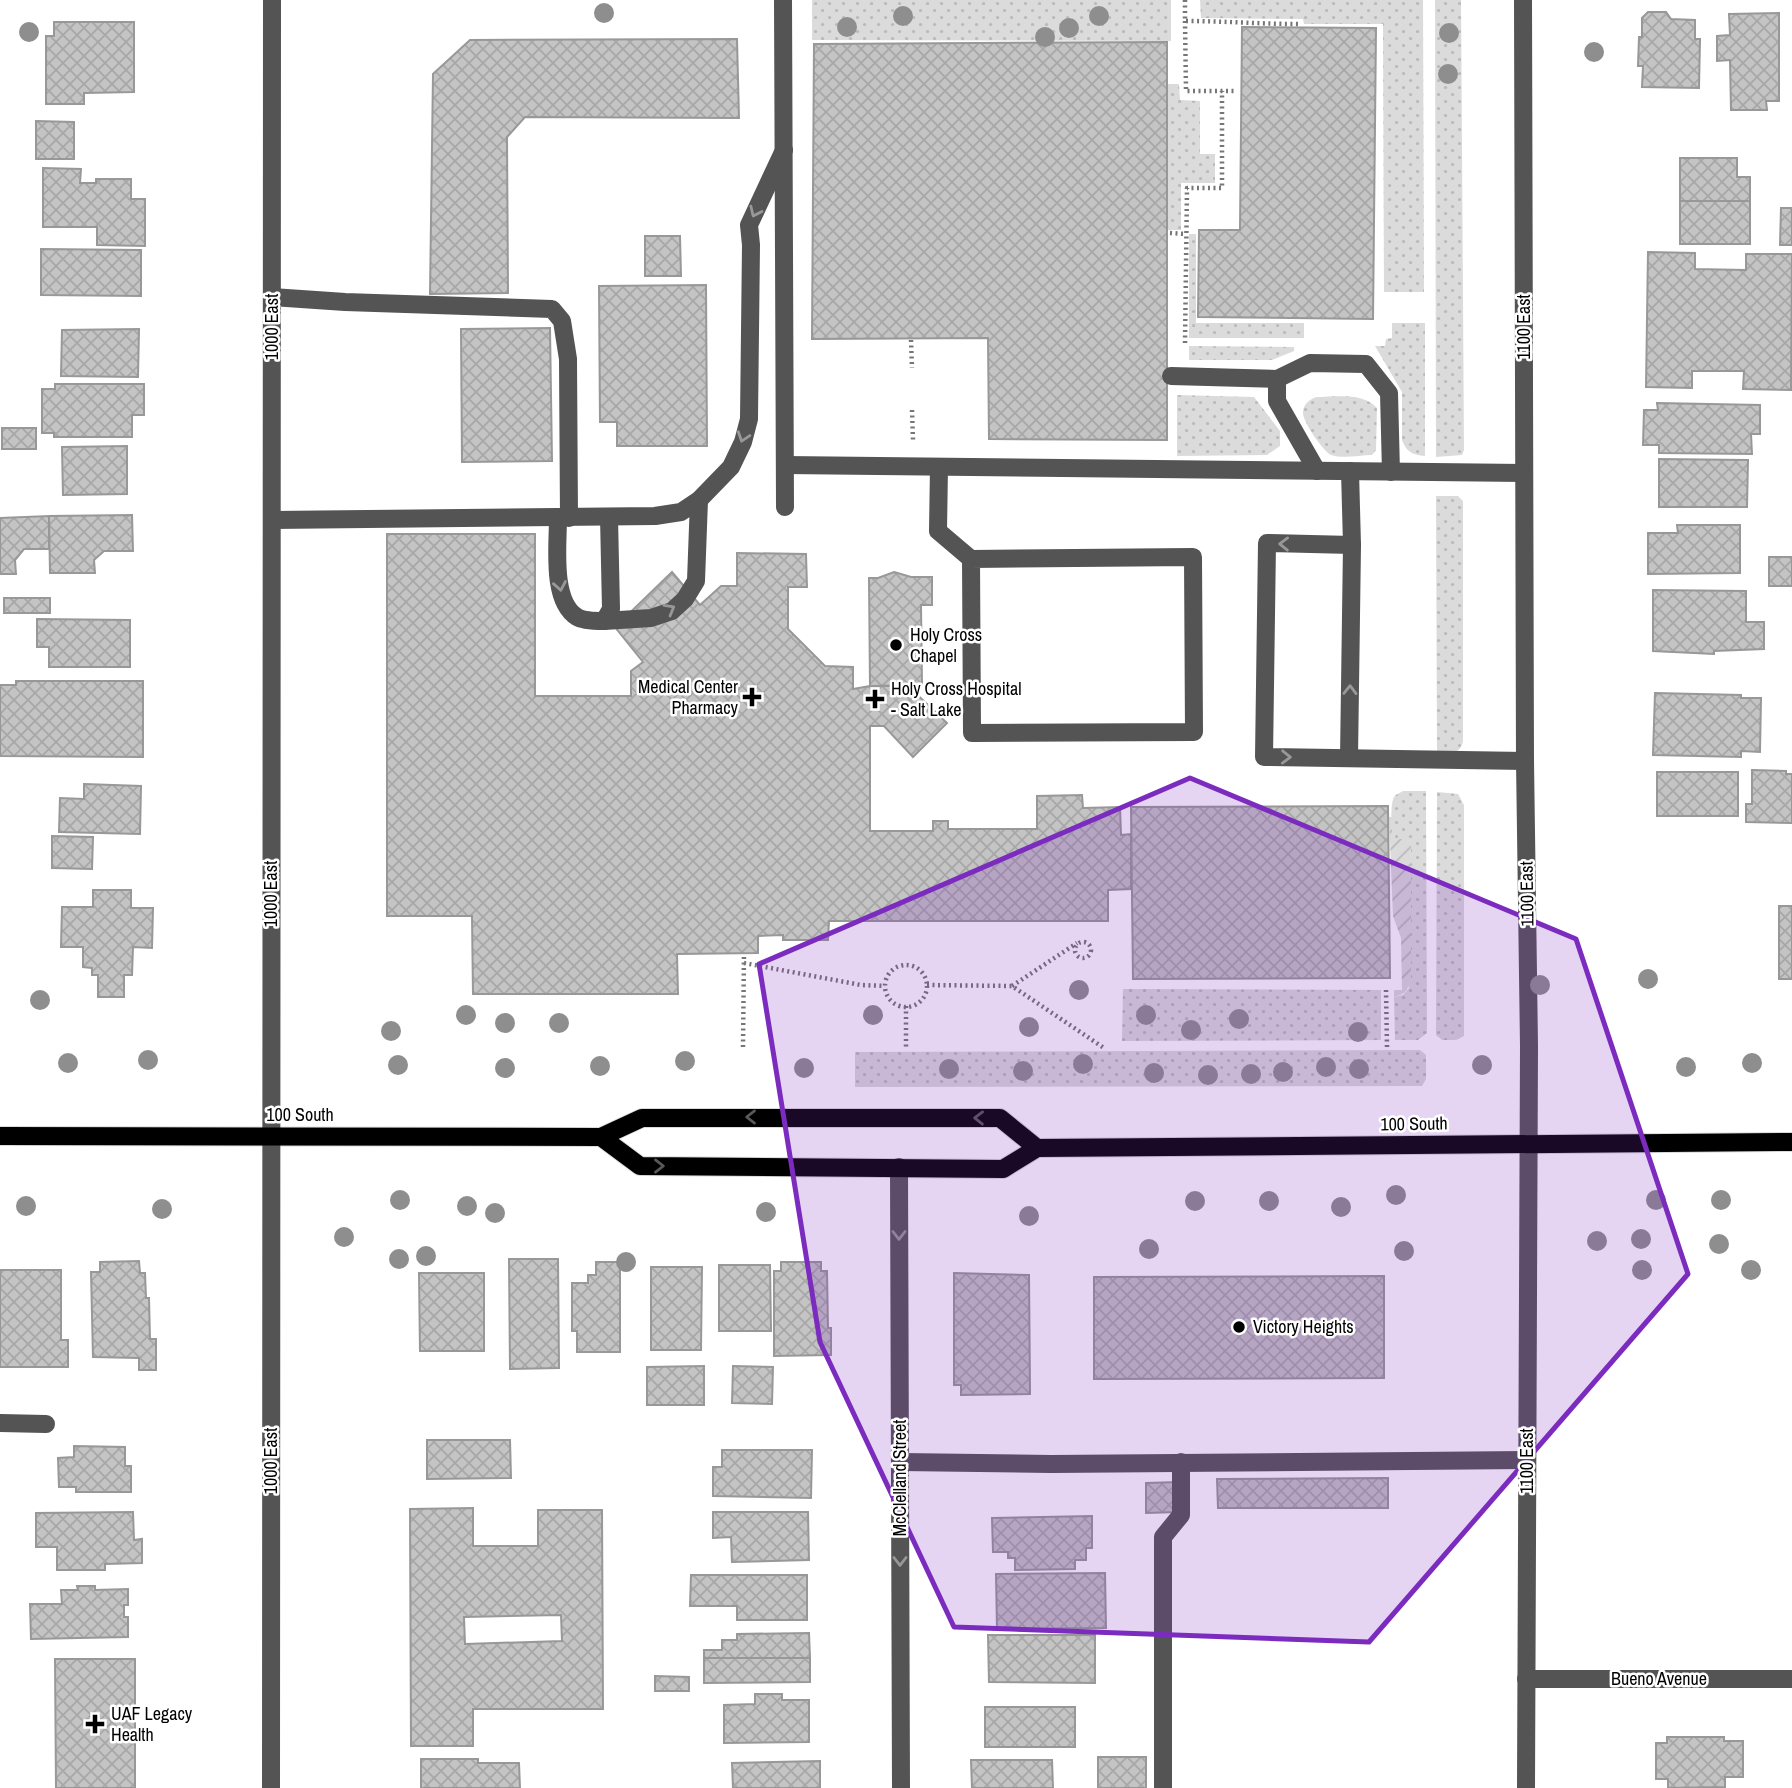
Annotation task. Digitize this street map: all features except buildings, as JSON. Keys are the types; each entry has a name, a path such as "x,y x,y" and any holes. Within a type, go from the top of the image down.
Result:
{"main road":[{"name":"100 South","path":"0,1136 601,1137 642,1118 1000,1118 1037,1148 1792,1142"},
{"path":"601,1137 640,1166 1003,1169 1037,1148"}],"street":[{"name":"1000 East","path":"271,1788 272,0"},
{"path":"783,0 785,507"},
{"name":"1100 East","path":"1523,0 1529,1143 1526,1788"},
{"path":"272,520 654,516 681,512 699,500 731,467 743,442 749,419 749,225 784,150"},
{"path":"272,297 552,309 562,321 568,359 564,518 559,586 566,607 578,619 604,621 651,618 672,611 685,599 695,581 699,500"},
{"path":"1171,376 1277,379 1310,363 1366,364 1389,393 1391,472"},
{"path":"1277,379 1276,401 1317,471"},
{"path":"785,465 1524,473"},
{"path":"939,467 939,531 971,559 1193,557 1194,732 972,733 971,559"},
{"path":"1349,758 1352,545 1350,471"},
{"path":"604,621 611,609 609,517"},
{"path":"1352,545 1267,543 1264,757 1525,761"},
{"name":"McClelland Street","path":"899,1167 901,1788"},
{"path":"0,1423 47,1424"},
{"path":"900,1462 1527,1460"},
{"path":"1163,1788 1163,1537 1181,1515 1181,1462"},
{"name":"Bueno Avenue","path":"1527,1679 1792,1679"}],"path":[{"path":"1185,0 1186,91 1236,91"},
{"path":"1185,21 1298,24"},
{"path":"1185,343 1187,188 1222,188 1222,91"},
{"path":"1170,233 1186,234"},
{"path":"911,340 912,368"},
{"path":"912,410 913,444"},
{"path":"1012,986 1077,943"},
{"path":"744,954 744,1047"},
{"path":"744,963 861,985 885,986"},
{"path":"904,965 911,965 922,972 927,985 923,999 906,1006 891,1000 885,986 892,970 904,965"},
{"path":"927,985 1012,986 1104,1048"},
{"path":"1386,990 1387,1046"},
{"path":"906,1006 906,1047"}],"highlighted area":[{"path":"1190,778 1576,939 1688,1274 1369,1642 954,1627 820,1342 759,964"}],"shaded area":[{"path":"812,0 1171,0 1171,41 812,40"},
{"path":"1200,0 1423,0 1424,292 1384,292 1383,24 1304,24 1303,19 1201,18"},
{"path":"1435,0 1461,0 1464,450 1462,455 1436,457"},
{"path":"1168,84 1179,84 1180,100 1200,101 1200,154 1215,154 1215,183 1181,183 1181,230 1168,230"},
{"path":"1189,234 1196,234 1196,323 1304,323 1304,338 1189,338"},
{"path":"1392,323 1425,323 1425,456 1410,452 1402,440 1402,392 1375,346 1385,346 1386,339 1392,338"},
{"path":"1189,346 1294,347 1294,351 1272,360 1189,360"},
{"path":"1177,395 1254,397 1280,431 1280,446 1267,455 1177,456"},
{"path":"1316,397 1357,397 1377,408 1376,450 1372,455 1336,456 1323,448 1303,413 1307,403"},
{"path":"1436,496 1458,496 1463,501 1463,741 1457,751 1437,755"},
{"path":"1403,791 1426,791 1427,1033 1418,1040 1395,1040 1394,997 1403,995 1409,988 1396,888 1392,830 1394,797"},
{"path":"1437,792 1458,794 1464,805 1464,1036 1456,1040 1442,1040 1436,1035"},
{"path":"1389,817 1392,817 1392,839 1403,839 1411,846 1411,979 1406,991 1394,997 1394,990 1402,990 1401,938 1393,916"},
{"path":"1123,989 1381,990 1381,1040 1122,1041"},
{"path":"1420,1050 1426,1055 1426,1079 1422,1086 855,1087 855,1052"}],"place":[{"name":"Holy Cross Chapel","path":"896,645"},
{"name":"Medical Center Pharmacy","path":"752,697"},
{"name":"Holy Cross Hospital - Salt Lake","path":"875,699"},
{"name":"Victory Heights","path":"1239,1327"},
{"name":"UAF Legacy Health","path":"95,1724"}]}
